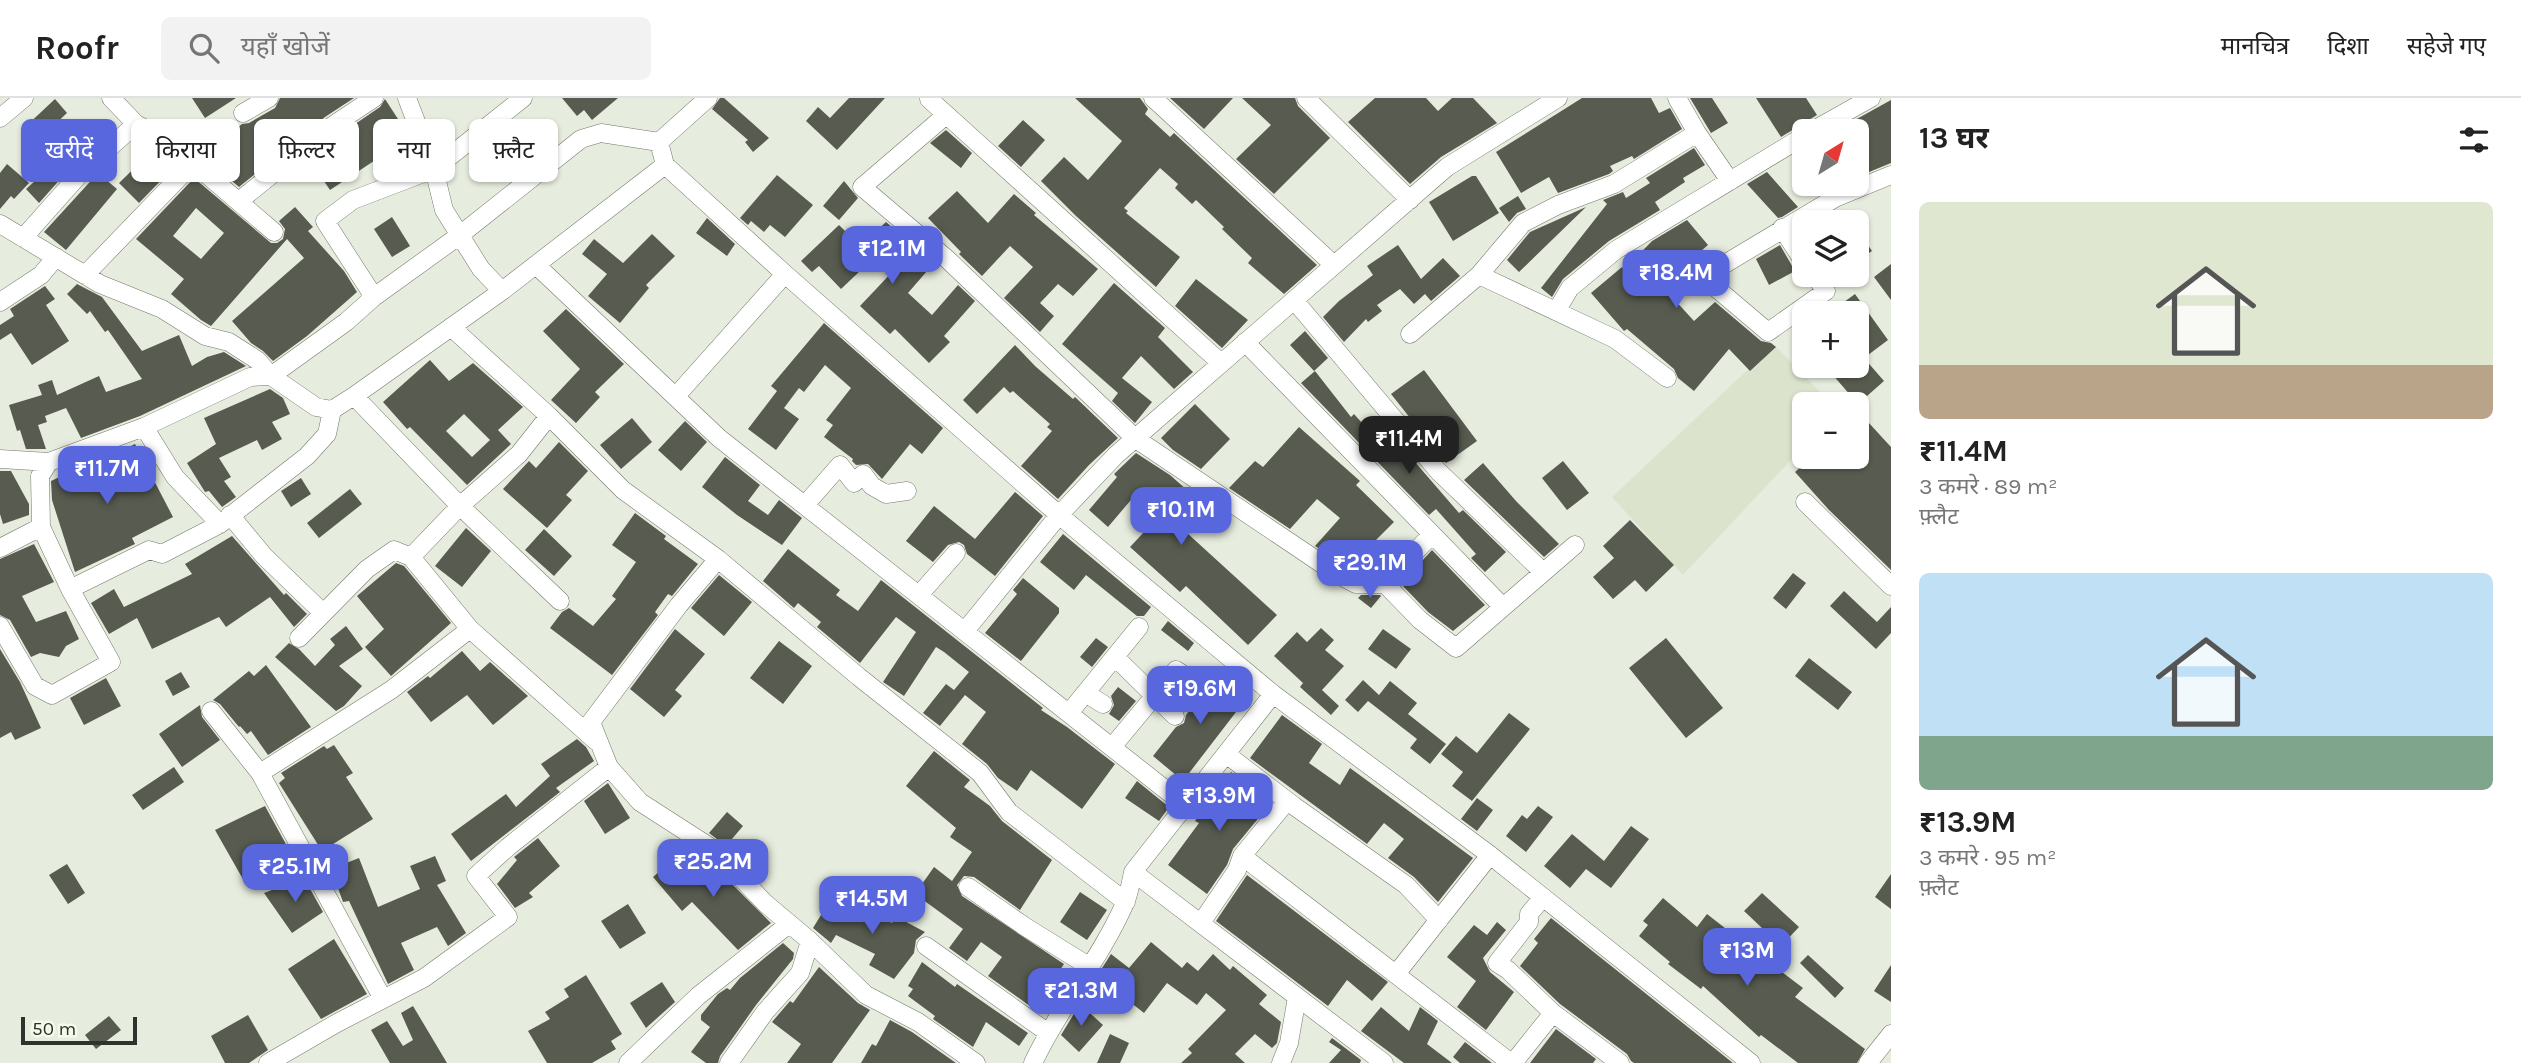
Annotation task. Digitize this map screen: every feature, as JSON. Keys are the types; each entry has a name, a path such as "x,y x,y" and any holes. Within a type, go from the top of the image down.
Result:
{"street":[{"path":"0,118 24,98"},
{"path":"111,98 131,119"},
{"path":"243,113 269,98"},
{"path":"239,201 332,126 374,98"},
{"path":"407,98 415,119"},
{"path":"455,152 523,98"},
{"path":"659,142 708,98"},
{"path":"1153,98 1334,265"},
{"path":"965,631 1059,514 1115,455 1447,167 1558,98"},
{"path":"1677,98 1730,181"},
{"path":"1833,119 1871,98"},
{"path":"929,99 1221,363"},
{"path":"1318,102 1410,200"},
{"path":"946,115 862,187 946,258 1136,439 1337,574 1356,584 1385,584 1420,620 1456,648 1576,545"},
{"path":"23,238 80,174 131,128"},
{"path":"0,459 49,462 144,427 250,377 271,376 460,235 581,139 601,133 659,142"},
{"path":"1410,334 1479,275 1523,223 1558,205 1614,184 1697,133"},
{"path":"659,142 665,165 1059,514 1273,694 1490,855 1751,1063"},
{"path":"1556,310 1570,288 1616,250 1792,143"},
{"path":"0,224 100,284 162,309 205,336 229,342 257,360 271,376 316,407 332,410 502,291 665,165"},
{"path":"1823,287 1826,291 1768,332 1703,277 1835,198 1890,178"},
{"path":"85,275 175,182"},
{"path":"217,182 274,232"},
{"path":"374,297 325,221 353,200 400,182"},
{"path":"437,182 444,210 481,269 502,291"},
{"path":"1782,228 1792,243"},
{"path":"0,302 41,275 56,257"},
{"path":"536,265 719,438 1185,805"},
{"path":"676,396 785,274"},
{"path":"1479,275 1615,339 1667,378"},
{"path":"1294,300 1437,471 1543,572"},
{"path":"451,327 549,416 623,490 718,559 859,677 980,773 1009,812 1126,902"},
{"path":"1245,342 1503,607"},
{"path":"354,396 460,506 560,601"},
{"path":"70,589 149,550 162,554 225,519 307,456 327,434 332,410"},
{"path":"411,557 460,506 519,454 549,416"},
{"path":"144,427 175,477 225,519 323,613"},
{"path":"0,626 35,687 52,695 111,662 70,589 41,527 40,476 49,462"},
{"path":"805,505 840,465 854,482 863,474 873,486 886,494 907,491"},
{"path":"1805,502 1891,586"},
{"path":"0,548 41,527"},
{"path":"1385,584 1432,534"},
{"path":"299,638 367,569 394,550 411,557 470,629 600,745"},
{"path":"919,595 957,553"},
{"path":"718,559 679,605 591,722 609,767 640,802 713,849 766,904 810,941 866,995 918,1022 976,1063"},
{"path":"1069,713 1139,628"},
{"path":"260,773 391,690 470,629"},
{"path":"1115,657 1175,716"},
{"path":"1112,747 1176,670 1193,681"},
{"path":"1085,693 1103,704"},
{"path":"1033,1063 1047,1032 1090,967 1126,902 1133,872 1273,694"},
{"path":"211,711 260,773 383,999"},
{"path":"1226,754 1287,801 1406,885 1439,920"},
{"path":"268,1063 424,978 508,917 476,876 508,847 609,767"},
{"path":"1201,923 1237,870 1242,856 1287,801"},
{"path":"1396,974 1490,855"},
{"path":"1242,856 1512,1063 1553,1013"},
{"path":"1133,872 1384,1063"},
{"path":"968,887 1090,967"},
{"path":"1543,897 1529,914 1529,922 1497,963 1610,1060"},
{"path":"628,1063 698,996 789,924"},
{"path":"729,1063 765,1012 800,973 810,941"},
{"path":"926,946 1047,1032"},
{"path":"1280,1063 1289,1043 1297,997"},
{"path":"1868,1063 1891,1034"}],"shaded area":[{"path":"1774,345 1792,363 1792,378 1806,378 1820,392 1792,392 1792,459 1683,575 1612,497"}],"building":[{"path":"192,98 236,98 205,118"},
{"path":"280,98 354,98 323,119 256,119 275,108"},
{"path":"562,98 618,98 592,120 584,110 577,116"},
{"path":"720,98 724,98 769,138 753,152 745,142 748,140 712,109"},
{"path":"849,98 885,98 837,150 806,121 818,107 830,118"},
{"path":"1075,98 1140,98 1148,109 1145,114 1170,137 1174,133 1317,265 1284,294 1248,263 1252,258 1222,229 1224,227 1196,200 1192,204 1175,188 1178,184 1160,168 1124,208 1128,211 1126,213 1180,257 1156,287 1041,181 1064,157 1088,180 1122,141"},
{"path":"1170,98 1233,98 1204,129"},
{"path":"1242,98 1295,98 1298,106 1330,138 1274,194 1236,159 1271,125"},
{"path":"1375,98 1426,98 1438,111 1452,98 1473,98 1497,123 1441,157 1410,184 1348,122"},
{"path":"1582,98 1651,98 1659,113 1670,108 1682,129 1634,159 1632,156 1610,166 1613,171 1609,174 1558,193 1549,177 1521,193 1496,152"},
{"path":"1690,98 1712,98 1728,123 1711,133"},
{"path":"1756,98 1806,98 1817,115 1810,119 1792,119 1792,130 1781,137"},
{"path":"55,99 67,113 61,119 34,119"},
{"path":"385,99 398,119 373,119 373,162 359,171 359,121 380,107"},
{"path":"1891,100 1891,163 1869,172 1869,119 1857,119"},
{"path":"254,120 254,175 239,187 233,182 240,182 240,126"},
{"path":"1023,120 1045,140 1021,167 998,146"},
{"path":"946,130 972,153 961,168 930,143"},
{"path":"1694,148 1705,165 1683,178 1685,182 1655,202 1660,210 1609,241 1563,279 1552,297 1541,288 1607,204 1603,200 1623,192 1626,198 1650,183 1646,178"},
{"path":"7,164 21,176 21,182 29,183 14,199 11,196 0,209 0,173"},
{"path":"131,171 131,182 159,182 139,203 119,183"},
{"path":"1767,172 1798,207 1778,218 1747,184"},
{"path":"777,175 813,205 785,237 770,225 764,232 751,221 748,225 740,218"},
{"path":"1476,176 1499,213 1453,241 1429,202"},
{"path":"844,181 858,198 839,220 823,206"},
{"path":"34,182 58,182 39,203 26,189"},
{"path":"90,182 109,182 117,189 66,250 44,232"},
{"path":"190,182 199,182 271,243 283,239 285,229 279,221 295,207 313,227 308,231 344,271 357,292 307,336 273,361 251,343 232,321 304,258 287,239 211,326 171,294 184,279 136,239","holes":["196,208 224,233 201,259 173,236"]},
{"path":"325,182 342,182 330,190"},
{"path":"957,191 988,223 1014,194 1036,213 1034,215 1098,269 1073,296 1058,284 1040,303 1054,316 1040,332 1004,298 1033,267 1010,246 982,276 928,218"},
{"path":"1518,196 1526,209 1517,213 1509,222 1499,208"},
{"path":"1586,207 1519,272 1507,260 1530,232"},
{"path":"392,217 410,246 392,257 374,229"},
{"path":"707,218 735,244 727,256 696,233"},
{"path":"1687,220 1708,245 1687,263 1694,270 1692,279 1673,298 1694,321 1715,302 1761,341 1776,347 1750,371 1729,349 1694,391 1678,378 1674,369 1627,329 1624,331 1591,293 1622,267 1624,270 1652,241"},
{"path":"886,222 934,263 908,293 932,315 958,285 975,301 944,336 950,342 929,363 895,329 890,334 860,306 894,270 879,253 841,289 819,266 812,272 801,261 839,225 860,246"},
{"path":"652,234 675,256 646,285 649,288 620,323 588,296 607,274 582,254 594,239 623,263"},
{"path":"1398,245 1421,279 1443,258 1460,276 1431,301 1425,294 1414,304 1400,289 1377,305 1382,311 1368,322 1366,319 1344,342 1323,317 1373,275 1367,266"},
{"path":"1780,245 1792,266 1792,273 1769,285 1756,259"},
{"path":"1891,264 1891,300 1874,277"},
{"path":"1196,279 1248,320 1222,348 1175,306"},
{"path":"1114,283 1165,328 1158,337 1193,372 1174,389 1141,356 1122,378 1152,402 1135,423 1112,401 1118,393 1062,344"},
{"path":"77,284 102,297 142,351 179,335 192,366 207,357 224,352 246,366 140,416 81,438 66,408 45,416 47,422 38,425 46,449 26,449 9,405 42,395 38,385 52,380 57,395 99,376 106,392 142,379 108,330 105,332 90,311 87,314 67,294"},
{"path":"45,286 55,299 46,305 69,341 32,365 11,333 0,340 0,325 14,316 10,309"},
{"path":"1855,294 1860,301 1845,301"},
{"path":"566,309 624,364 595,392 600,397 576,423 551,400 580,369 543,331"},
{"path":"1869,314 1888,340 1869,354"},
{"path":"824,323 943,428 922,454 910,444 882,479 868,464 856,465 853,459 824,437 833,425 826,420 851,388 825,365 804,392 799,388 784,408 799,419 776,450 748,429 777,391 771,386"},
{"path":"1305,331 1328,358 1314,371 1290,345"},
{"path":"1015,345 1035,366 1073,399 1075,397 1118,438 1058,499 1021,466 1052,431 1047,427 1050,424 1013,391 1010,393 1004,387 977,414 963,400"},
{"path":"430,360 449,381 473,363 523,407 498,430 511,444 467,485 410,427 407,429 383,402","holes":["464,414 490,440 472,457 446,431"]},
{"path":"1869,364 1884,381 1869,394 1869,392 1848,392 1835,378 1869,378"},
{"path":"1424,370 1477,441 1446,463 1391,394"},
{"path":"1315,371 1351,417 1354,414 1379,442 1390,433 1459,513 1463,510 1506,552 1485,572 1471,558 1476,554 1436,509 1429,515 1301,383"},
{"path":"270,389 283,398 290,414 272,422 282,439 262,450 257,440 219,458 231,477 224,481 236,497 222,507 209,491 205,492 187,463 216,444 204,418"},
{"path":"1195,404 1230,439 1201,469 1173,450 1161,438"},
{"path":"632,418 652,442 621,469 600,445"},
{"path":"685,421 707,442 681,471 658,450"},
{"path":"1869,423 1891,447 1891,570 1829,510 1795,472 1798,469 1869,469"},
{"path":"1299,427 1360,481 1356,485 1394,522 1369,547 1374,551 1356,571 1315,546 1340,518 1317,499 1290,529 1229,488 1255,461 1263,467"},
{"path":"559,442 588,471 566,495 572,500 547,528 503,489 529,461 536,468"},
{"path":"135,444 173,517 132,538 135,544 75,572 52,500 51,481"},
{"path":"1136,453 1170,475 1196,498 1175,522 1277,615 1248,645 1186,586 1180,592 1130,547 1160,515 1136,494 1108,527 1089,510 1117,477 1114,474"},
{"path":"725,457 760,485 748,501 768,515 779,500 802,518 782,545 737,515 702,487"},
{"path":"1563,461 1589,493 1567,510 1542,478"},
{"path":"1483,463 1559,544 1544,557 1464,480"},
{"path":"0,471 11,471 29,504 29,515 3,524 0,514"},
{"path":"301,478 311,494 291,507 281,491"},
{"path":"350,489 362,504 319,538 307,523"},
{"path":"1015,492 1043,516 995,576 967,554 964,545 959,542 948,545 933,562 906,541 934,506 975,539"},
{"path":"635,513 698,564 672,596 668,594 655,612 658,615 612,675 550,628 562,612 569,608 593,626 616,599 612,596 636,562 612,545"},
{"path":"1630,520 1674,565 1646,592 1635,580 1613,599 1593,577 1614,558 1603,546"},
{"path":"466,528 491,551 462,587 435,566"},
{"path":"544,529 572,556 554,576 525,550"},
{"path":"1063,534 1151,607 1144,616 1137,616 1086,575 1074,590 1040,562"},
{"path":"232,536 284,595 286,593 307,614 294,627 270,597 226,627 219,617 152,649 137,618 109,634 91,603 114,589 124,607 192,574 185,564"},
{"path":"34,544 54,582 22,596 36,622 66,611 79,639 66,646 59,657 40,653 31,657 10,620 0,615 0,559"},
{"path":"788,549 840,590 836,595 858,611 881,580 1043,708 1041,710 1115,764 1082,809 1031,770 1017,791 998,778 987,764 962,744 986,712 965,695 940,726 923,713 946,684 954,690 969,672 944,652 936,647 904,696 883,682 916,632 896,617 860,663 817,627 821,622 798,603 794,608 763,581"},
{"path":"1432,550 1485,605 1453,631 1428,612 1401,584"},
{"path":"396,563 404,566 451,623 391,676 365,647 384,629 357,596"},
{"path":"1793,573 1806,583 1786,609 1773,598"},
{"path":"719,575 752,602 724,636 691,608"},
{"path":"1023,578 1059,608 1059,613 1021,661 985,633 1017,594 1013,590"},
{"path":"1844,591 1877,622 1891,607 1891,633 1876,649 1830,606"},
{"path":"1361,595 1381,596 1371,608 1358,598"},
{"path":"1168,621 1194,643 1188,651 1161,630"},
{"path":"346,626 363,649 339,666 362,686 336,711 275,657 289,643 299,649 315,666 335,645 330,639"},
{"path":"1321,628 1334,640 1325,650 1344,666 1322,690 1339,706 1331,715 1300,687 1303,683 1274,656 1297,632 1307,642"},
{"path":"675,629 705,654 675,690 682,696 664,717 630,689"},
{"path":"1383,629 1411,649 1396,669 1368,649"},
{"path":"1096,638 1108,647 1092,667 1080,657"},
{"path":"1666,638 1723,708 1686,738 1629,668"},
{"path":"779,641 812,666 783,704 750,678"},
{"path":"0,649 20,682 41,728 15,740 11,732 0,738"},
{"path":"462,651 480,671 490,662 528,696 493,725 467,695 431,722 407,692 428,676 430,678"},
{"path":"1809,658 1852,692 1838,710 1795,676"},
{"path":"266,665 311,727 268,755 251,731 247,734 220,704 213,700 249,671 254,676"},
{"path":"1209,670 1246,699 1183,781 1153,756 1176,727 1184,723 1186,715 1199,699 1193,694 1202,688"},
{"path":"181,672 190,687 173,696 165,681"},
{"path":"106,678 121,706 84,725 70,698"},
{"path":"1363,680 1379,695 1390,681 1417,703 1408,714 1446,744 1430,764 1410,748 1417,739 1368,701 1358,712 1345,700"},
{"path":"1118,687 1136,701 1119,721 1109,714 1114,705 1111,696"},
{"path":"200,705 202,717 220,740 182,767 159,734"},
{"path":"1509,713 1530,729 1472,801 1452,786 1463,772 1441,754 1456,736 1477,753"},
{"path":"1282,715 1322,744 1309,763 1340,785 1350,768 1473,858 1438,902 1414,877 1388,858 1404,839 1384,823 1367,844 1250,758"},
{"path":"577,739 586,747 594,761 556,788 560,792 471,861 451,834 506,794 516,807 550,776 541,764"},
{"path":"334,745 353,773 346,777 373,819 322,851 279,783 285,778 281,773 324,746 327,749"},
{"path":"934,751 970,780 964,787 1052,860 1020,910 974,877 964,876 957,885 962,896 1064,964 1034,1009 988,976 1002,957 981,942 967,961 949,948 963,929 915,894 934,867 952,881 972,852 950,837 956,828 906,786"},
{"path":"174,767 184,782 143,810 132,795"},
{"path":"1231,772 1271,803 1233,849 1227,865 1207,894 1168,865 1199,823 1195,821"},
{"path":"1137,781 1169,807 1159,821 1125,798"},
{"path":"608,783 630,818 605,834 584,801"},
{"path":"1477,798 1493,810 1477,831 1461,819"},
{"path":"265,806 298,866 261,889 253,876 244,881 215,830"},
{"path":"1538,806 1553,817 1526,852 1506,836 1522,815 1527,819"},
{"path":"727,812 743,826 726,846 709,833"},
{"path":"1631,826 1649,839 1611,888 1586,869 1570,888 1544,866 1572,834 1604,861"},
{"path":"538,838 560,866 529,893 533,897 515,908 497,884 517,860 514,857"},
{"path":"682,852 700,873 711,863 771,923 738,950 692,902 682,911 653,877"},
{"path":"435,856 446,881 437,885 466,933 448,946 437,927 401,943 414,970 388,984 349,901 343,902 331,869 359,858 378,907 420,889 410,866"},
{"path":"67,864 85,893 68,904 49,875"},
{"path":"1891,874 1891,909 1875,897"},
{"path":"1247,875 1388,982 1372,1001 1347,980 1328,1006 1216,921"},
{"path":"304,878 323,912 292,933 264,893"},
{"path":"1080,892 1107,910 1087,940 1060,922"},
{"path":"1762,893 1799,927 1781,946 1744,911"},
{"path":"1663,898 1697,927 1707,914 1739,939 1732,948 1755,969 1765,959 1803,988 1795,997 1865,1049 1857,1063 1798,1063 1761,1035 1759,1037 1703,986 1701,989 1668,964 1670,962 1639,936 1648,925 1643,921"},
{"path":"829,902 851,915 856,905 892,923 895,916 925,932 916,940 914,953 894,979 869,965 875,954 836,935 831,943 813,928"},
{"path":"628,904 646,933 620,949 601,921"},
{"path":"1551,918 1733,1063 1631,1061 1627,1054 1560,1004 1520,966 1538,943 1534,939"},
{"path":"1497,922 1506,930 1483,958 1490,972 1514,992 1486,1030 1457,1007 1476,981 1447,957 1474,925 1487,935"},
{"path":"334,939 367,994 321,1019 288,969"},
{"path":"1151,942 1182,968 1187,962 1198,971 1213,954 1230,970 1233,966 1267,995 1259,1004 1281,1022 1277,1043 1272,1048 1255,1034 1235,1054 1245,1063 1181,1063 1192,1053 1188,1049 1226,1010 1206,993 1197,1005 1167,983 1144,1013 1097,976 1111,954 1129,968"},
{"path":"783,943 794,953 793,959 756,1005 720,1056 718,1063 706,1063 691,1052 710,1027 701,1020 701,1015 718,994 727,988 730,990 740,978"},
{"path":"1808,955 1844,988 1835,998 1800,963"},
{"path":"922,962 955,987 957,984 1028,1033 1019,1046 986,1022 973,1047 933,1019 935,1016 908,996 913,989 908,986"},
{"path":"1891,965 1891,1002 1874,991"},
{"path":"819,967 858,1003 870,1010 832,1063 787,1063 801,1044 772,1022 790,1001 793,1003"},
{"path":"586,975 622,1034 611,1041 616,1049 592,1063 547,1063 528,1031 550,1019 545,1012 569,997 564,989"},
{"path":"662,982 675,1002 646,1028 630,1003"},
{"path":"1080,1004 1103,1025 1079,1052 1061,1035"},
{"path":"413,1006 447,1063 390,1063 371,1030 387,1021 403,1046 413,1040 401,1013"},
{"path":"1381,1007 1409,1031 1420,1007 1438,1021 1427,1044 1452,1063 1404,1063 1361,1031"},
{"path":"248,1015 268,1050 249,1063 225,1063 211,1036"},
{"path":"109,1016 121,1030 96,1049 85,1035"},
{"path":"890,1020 956,1063 861,1063 872,1044 876,1046"},
{"path":"1556,1029 1596,1059 1593,1063 1530,1063"},
{"path":"1110,1034 1129,1043 1120,1063 1097,1063"},
{"path":"1332,1038 1361,1060 1360,1063 1329,1063 1341,1050 1329,1042"},
{"path":"1465,1042 1492,1063 1460,1063 1453,1057"}]}
